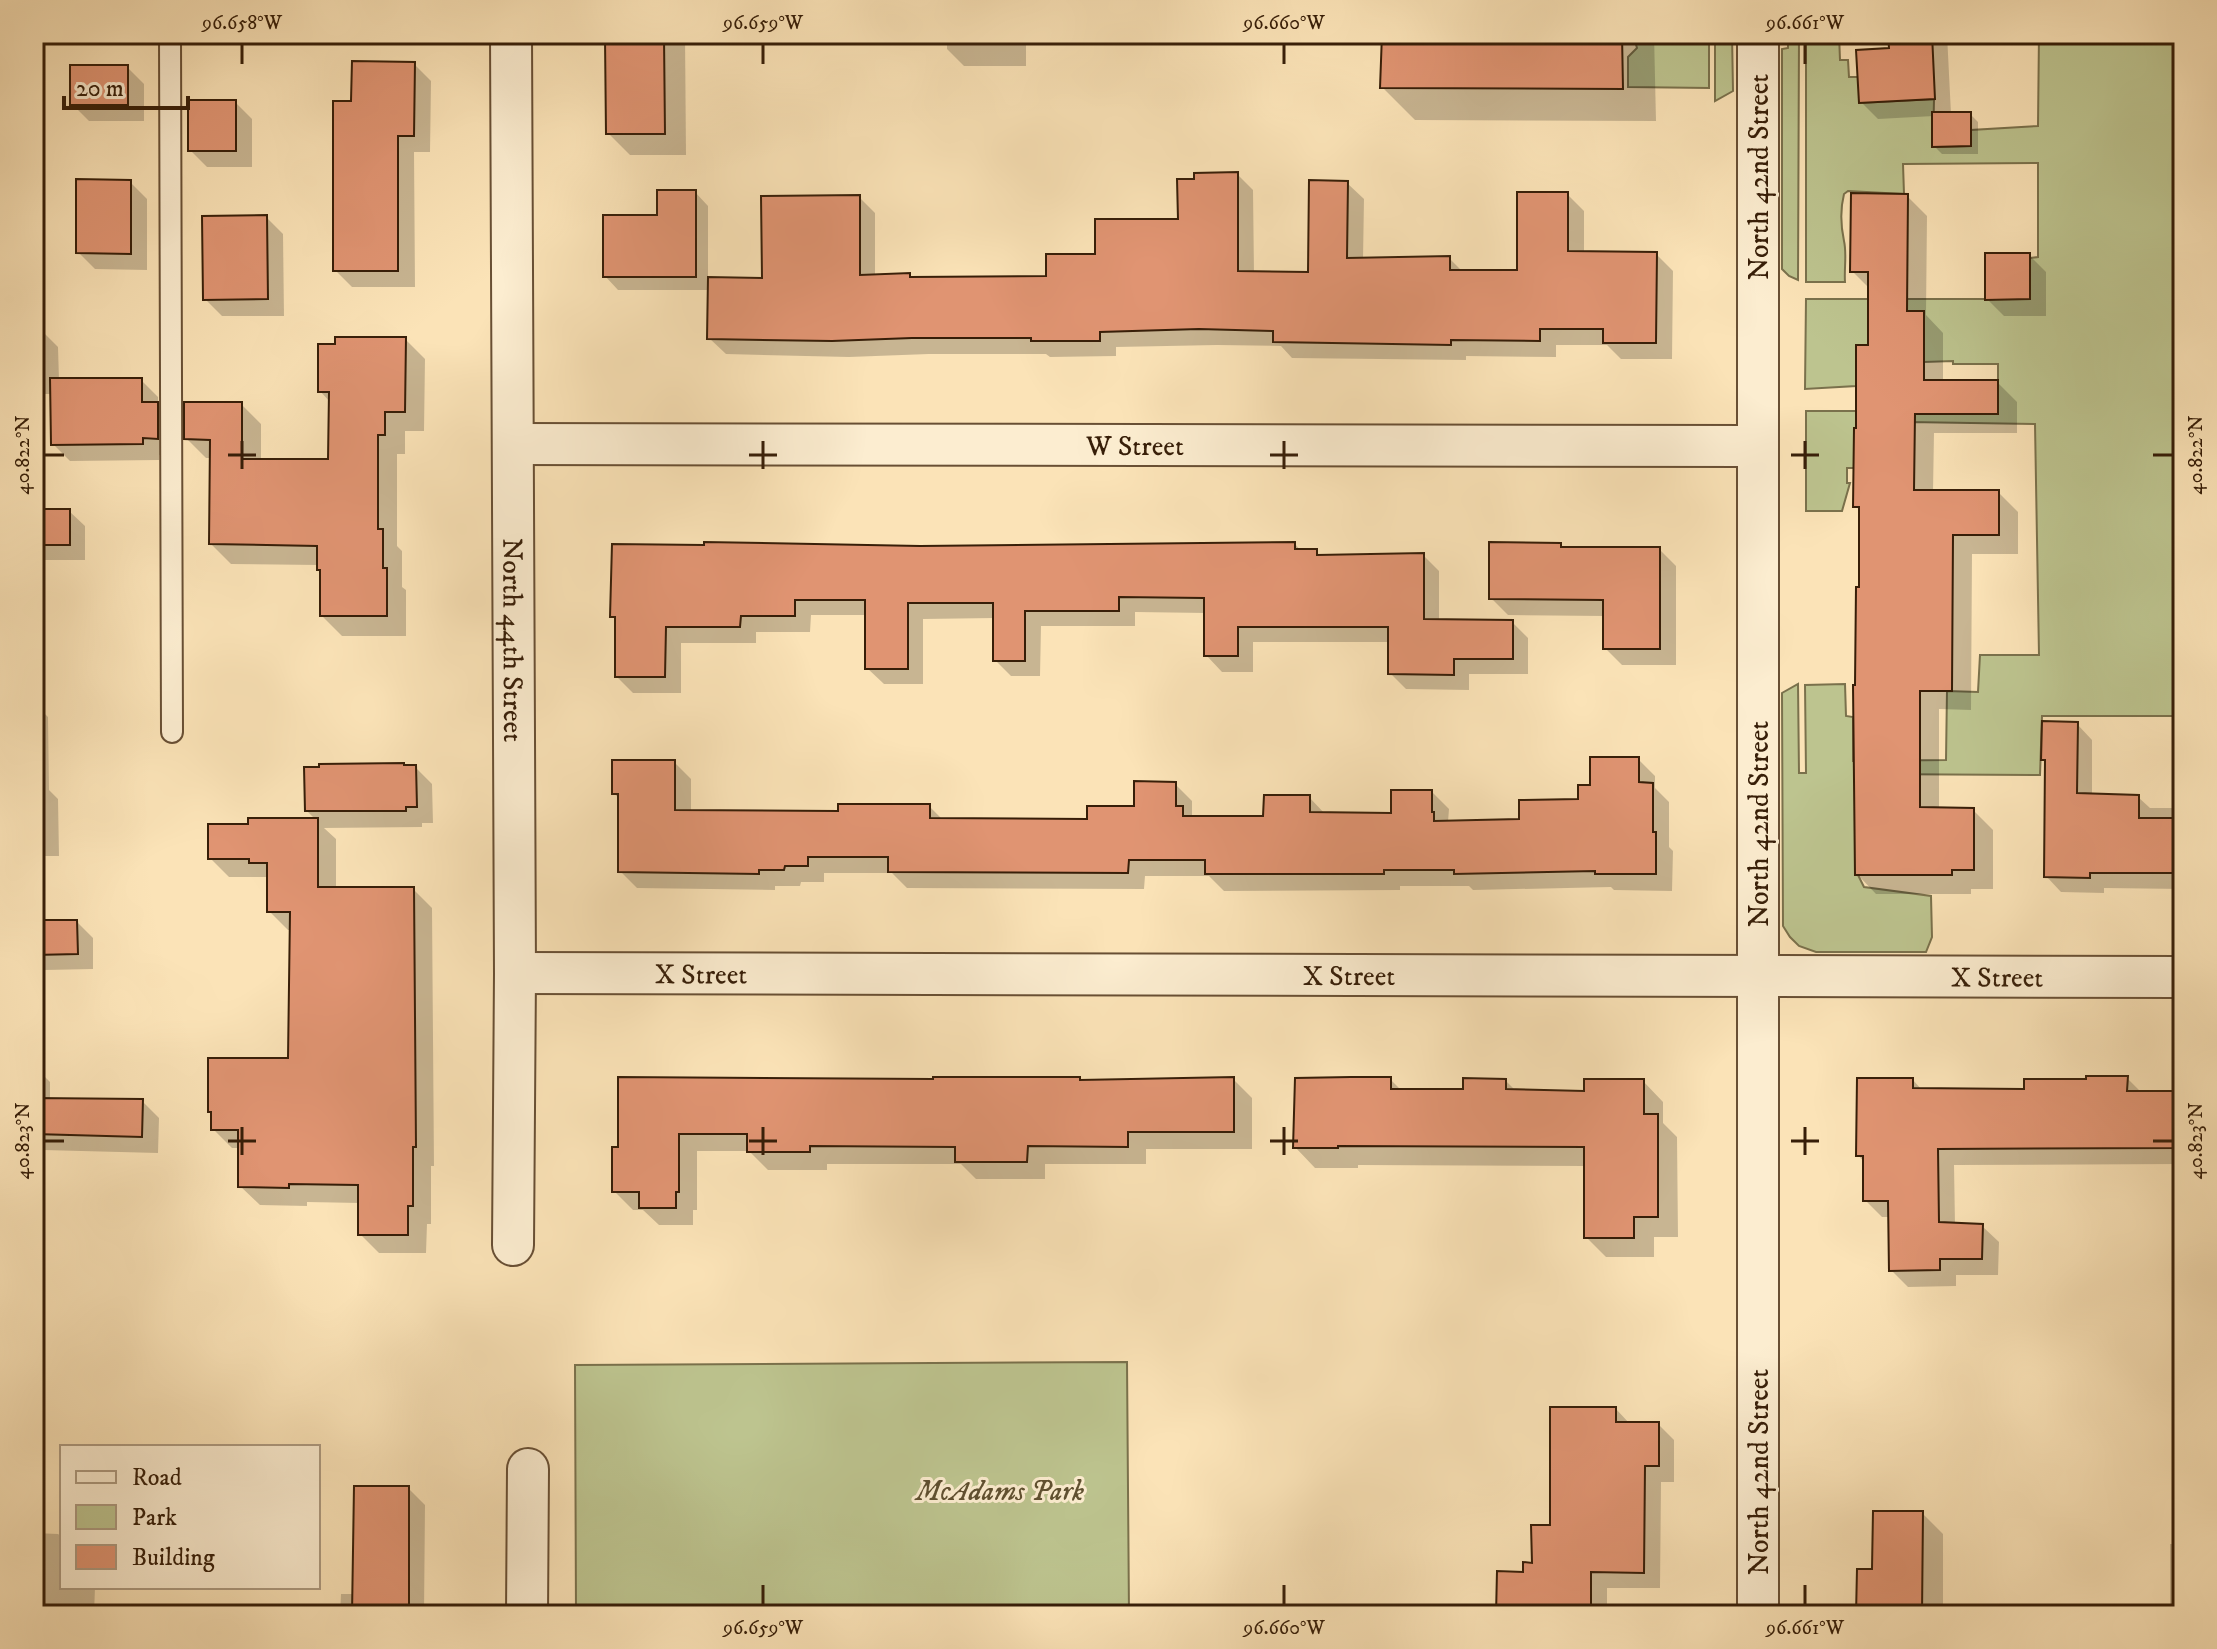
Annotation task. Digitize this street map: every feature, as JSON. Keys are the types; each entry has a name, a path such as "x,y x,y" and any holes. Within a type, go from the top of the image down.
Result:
{"street":[{"name":"North 44th Street","path":"511,34 515,973 513,1245"},
{"name":"North 42nd Street","path":"1758,34 1758,1615"},
{"name":"W Street","path":"513,444 1757,446"},
{"name":"X Street","path":"515,973 2183,977"},
{"path":"527,1615 528,1469"}],"lane":[{"path":"170,34 172,732"}],"green space":[{"path":"1627,34 1709,34 1709,88 1628,87 1628,57 1637,48 1635,41 1627,38"},
{"path":"1715,34 1732,34 1733,91 1715,101"},
{"path":"1839,34 1840,60 1848,60 1849,77 1858,77 1860,103 1934,99 1933,147 1970,146 1971,130 2038,126 2039,34 2183,34 2183,249 2177,265 2183,275 2183,716 2042,716 2040,775 1864,774 1855,808 1855,875 1864,887 1931,896 1932,937 1926,952 1816,952 1799,946 1783,926 1782,693 1798,684 1799,773 1806,773 1805,685 1845,684 1846,716 1853,717 1853,761 1946,760 1947,691 1978,692 1980,655 2039,655 2035,424 1909,422 1909,428 1854,428 1854,468 1847,468 1847,483 1850,483 1842,511 1806,511 1806,411 1998,413 1998,364 1924,362 1924,311 1869,311 1868,345 1856,345 1856,386 1805,389 1806,299 2029,299 2030,258 2038,257 2038,163 1903,164 1904,194 1848,191 1844,194 1841,212 1845,282 1806,282 1806,35"},
{"path":"1799,35 1798,280 1782,269 1782,49 1788,48 1788,39"},
{"name":"McAdams Park","path":"1127,1362 1129,1615 576,1615 575,1365"}],"building":[{"path":"1382,34 1622,34 1623,89 1380,88"},
{"path":"1888,34 1932,34 1935,99 1859,103 1856,50 1889,48"},
{"path":"664,37 665,134 606,134 605,38"},
{"path":"352,61 415,62 414,136 398,136 398,271 333,271 333,101 351,101"},
{"path":"70,65 128,65 128,105 70,105"},
{"path":"188,100 236,100 236,151 188,151"},
{"path":"1932,112 1971,112 1971,146 1932,147"},
{"path":"1238,172 1238,271 1308,272 1309,180 1348,181 1347,258 1450,256 1450,270 1517,270 1517,192 1568,192 1568,251 1657,252 1656,343 1603,343 1603,329 1540,329 1540,341 1451,340 1451,345 1273,342 1273,331 1199,329 1100,332 1100,341 1031,341 1031,338 707,339 708,277 762,278 761,196 860,195 860,275 1046,276 1046,254 1095,254 1095,219 1178,219 1177,179 1194,179 1194,173"},
{"path":"76,179 131,180 131,254 76,253"},
{"path":"657,190 696,190 696,277 603,277 603,215 657,215"},
{"path":"1851,193 1908,194 1907,311 1924,311 1924,380 1998,380 1998,414 1915,414 1914,490 1999,490 1999,535 1953,535 1952,691 1920,691 1920,807 1974,808 1974,870 1952,870 1952,875 1855,875 1853,685 1856,587 1859,587 1859,507 1853,507 1854,428 1856,345 1868,345 1868,272 1850,272"},
{"path":"267,215 268,299 203,300 202,216"},
{"path":"1985,253 2030,253 2030,299 1985,300"},
{"path":"335,337 406,337 405,412 385,412 385,435 378,435 378,529 383,529 387,616 320,616 317,546 209,544 210,440 184,439 184,402 242,402 242,459 328,459 329,392 318,392 318,344 335,344"},
{"path":"50,378 142,378 142,402 158,402 158,439 143,438 143,444 51,445"},
{"path":"34,509 70,509 70,545 34,545"},
{"path":"704,542 920,546 1295,542 1295,549 1317,549 1317,555 1424,553 1424,619 1513,620 1513,659 1454,659 1454,675 1388,674 1388,627 1238,627 1238,656 1204,656 1204,598 1119,597 1119,611 1025,611 1025,661 993,661 993,603 908,603 908,669 865,669 865,600 795,600 795,616 741,616 740,627 666,627 665,677 615,677 615,617 610,617 612,544 704,545"},
{"path":"1489,542 1561,543 1561,547 1660,547 1660,649 1603,649 1603,600 1489,599"},
{"path":"2042,721 2078,722 2077,793 2139,795 2139,818 2183,818 2183,873 2090,873 2090,878 2044,877 2045,760 2041,760"},
{"path":"1590,757 1639,757 1639,782 1653,783 1656,874 1595,874 1595,871 1454,874 1454,870 1384,870 1384,874 1205,874 1205,860 1129,860 1128,873 888,872 888,857 808,857 808,866 759,870 759,874 618,872 618,794 612,794 612,760 675,760 675,810 838,811 838,804 930,804 930,818 1087,819 1087,806 1134,806 1134,781 1176,782 1176,806 1183,806 1183,816 1263,816 1264,795 1310,795 1310,812 1391,813 1391,790 1432,790 1434,821 1519,819 1519,800 1578,799 1578,785 1590,785"},
{"path":"416,765 417,807 406,807 406,811 305,811 304,767"},
{"path":"248,818 318,818 318,887 414,887 416,1147 413,1147 413,1206 408,1206 408,1235 358,1235 358,1185 238,1187 238,1130 211,1130 208,1058 288,1058 290,912 267,912 267,863 249,863 249,859 208,859 208,824 248,824"},
{"path":"34,920 77,920 78,954 34,955"},
{"path":"2086,1076 2128,1076 2127,1091 2181,1091 2181,1148 1938,1149 1939,1222 1983,1224 1982,1259 1940,1259 1940,1270 1889,1271 1888,1201 1863,1201 1863,1156 1856,1156 1857,1078 1913,1078 1913,1088 2024,1089 2024,1079 2086,1079"},
{"path":"618,1077 1080,1077 1080,1080 1234,1077 1234,1132 1128,1132 1128,1147 1028,1146 1027,1162 955,1162 955,1147 810,1146 810,1152 747,1152 747,1134 679,1134 676,1208 639,1208 639,1192 612,1192 612,1147 618,1147"},
{"path":"1391,1077 1391,1089 1463,1089 1463,1078 1506,1079 1506,1089 1584,1091 1584,1079 1644,1079 1644,1114 1658,1114 1658,1217 1634,1217 1634,1238 1584,1238 1584,1147 1293,1148 1295,1078"},
{"path":"34,1098 143,1099 142,1137 34,1134"},
{"path":"1550,1407 1616,1407 1616,1422 1659,1422 1659,1466 1645,1466 1644,1573 1591,1572 1591,1615 1496,1615 1497,1571 1523,1572 1523,1562 1532,1563 1531,1525 1550,1525"},
{"path":"354,1486 409,1486 409,1615 352,1615"},
{"path":"1873,1511 1923,1511 1922,1615 1856,1615 1857,1569 1872,1569"}]}
